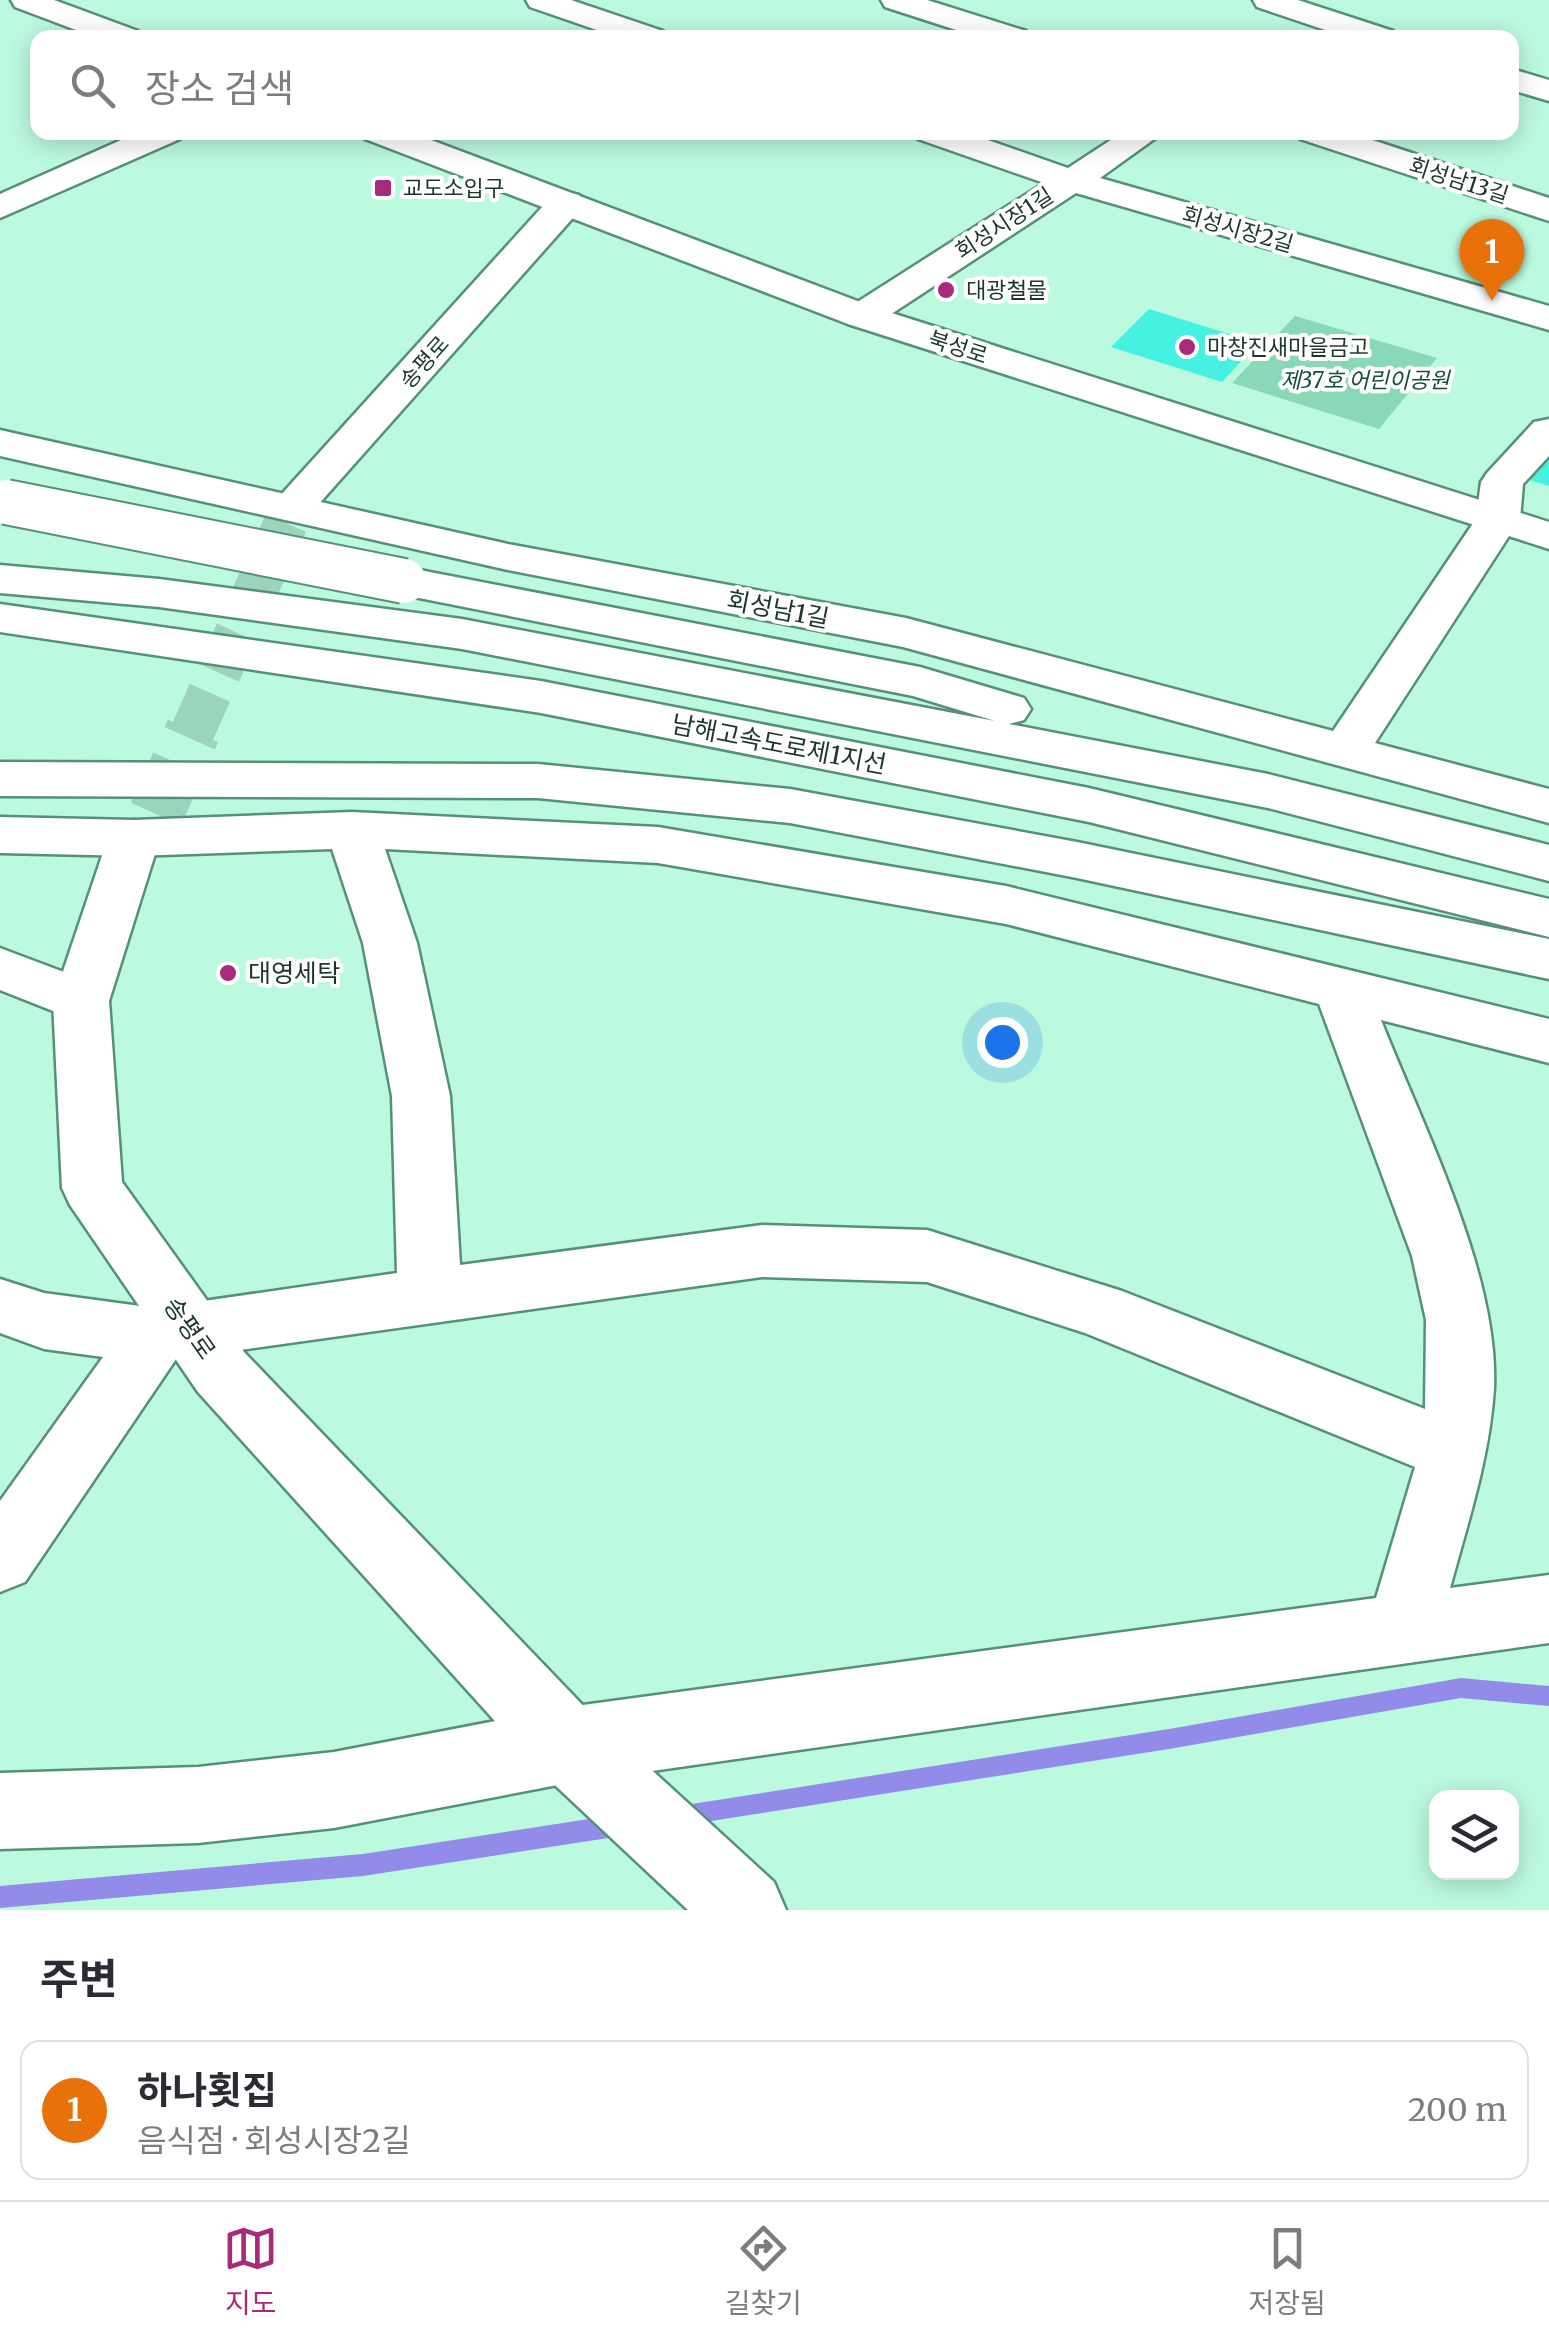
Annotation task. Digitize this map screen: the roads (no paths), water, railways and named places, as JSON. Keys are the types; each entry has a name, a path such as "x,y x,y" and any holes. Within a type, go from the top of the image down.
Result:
{"main road":[{"path":"26,0 106,30"},
{"path":"541,0 630,30"},
{"path":"575,30 635,0"},
{"path":"896,0 990,30"},
{"path":"1268,0 1320,7 1366,30"},
{"path":"1290,30 1320,7"},
{"path":"1519,81 1549,91"},
{"path":"0,208 150,140"},
{"name":"북성로","path":"397,140 862,316 1549,536"},
{"name":"회성시장2길","path":"953,140 1069,180 1549,318"},
{"name":"회성시장1길","path":"862,316 1134,140"},
{"name":"회성남13길","path":"1336,140 1549,210"},
{"name":"송평로","path":"290,514 566,203"},
{"path":"1344,752 1498,519 1502,482 1549,431"},
{"name":"회성남1길","path":"0,443 290,514 906,634 1549,806"},
{"path":"2,501 920,682 1268,791"},
{"name":"남해고속도로제1지선","path":"0,579 159,593 462,634 1268,791 1549,863"},
{"name":"남해고속도로제1지선","path":"0,618 561,700 1088,805 1549,918"},
{"path":"0,779 538,781 790,806 1077,860 1549,959"},
{"path":"0,835 145,826 352,830 658,846 1006,906 1549,1042"},
{"name":"송평로","path":"145,826 81,1000 92,1188 172,1332 221,1372 568,1745 746,1910"},
{"path":"352,830 390,944 420,1096 430,1294"},
{"path":"0,968 81,1000"},
{"path":"1340,989 1443,1256 1458,1320 1461,1386 1453,1451 1404,1628"},
{"path":"0,1306 44,1321 172,1332 762,1251 927,1256 1099,1310 1453,1451"},
{"path":"0,1559 172,1332"},
{"path":"0,1810 198,1805 334,1790 568,1745 1549,1610"}],"waterway":[{"path":"679,1816 1169,1739 1461,1688 1549,1696"},
{"path":"0,1897 363,1865 621,1825"}],"tunnel":[{"path":"192,733 286,523"},
{"path":"156,814 193,731"}],"place":[{"name":"교도소입구","path":"383,188"},
{"name":"대광철물","path":"946,290"},
{"name":"하나횟집","path":"1492,301"},
{"name":"마창진새마을금고","path":"1187,347"},
{"name":"대영세탁","path":"228,973"}],"park label":[{"name":"제37호 어린이공원","path":"1365,380"}]}
